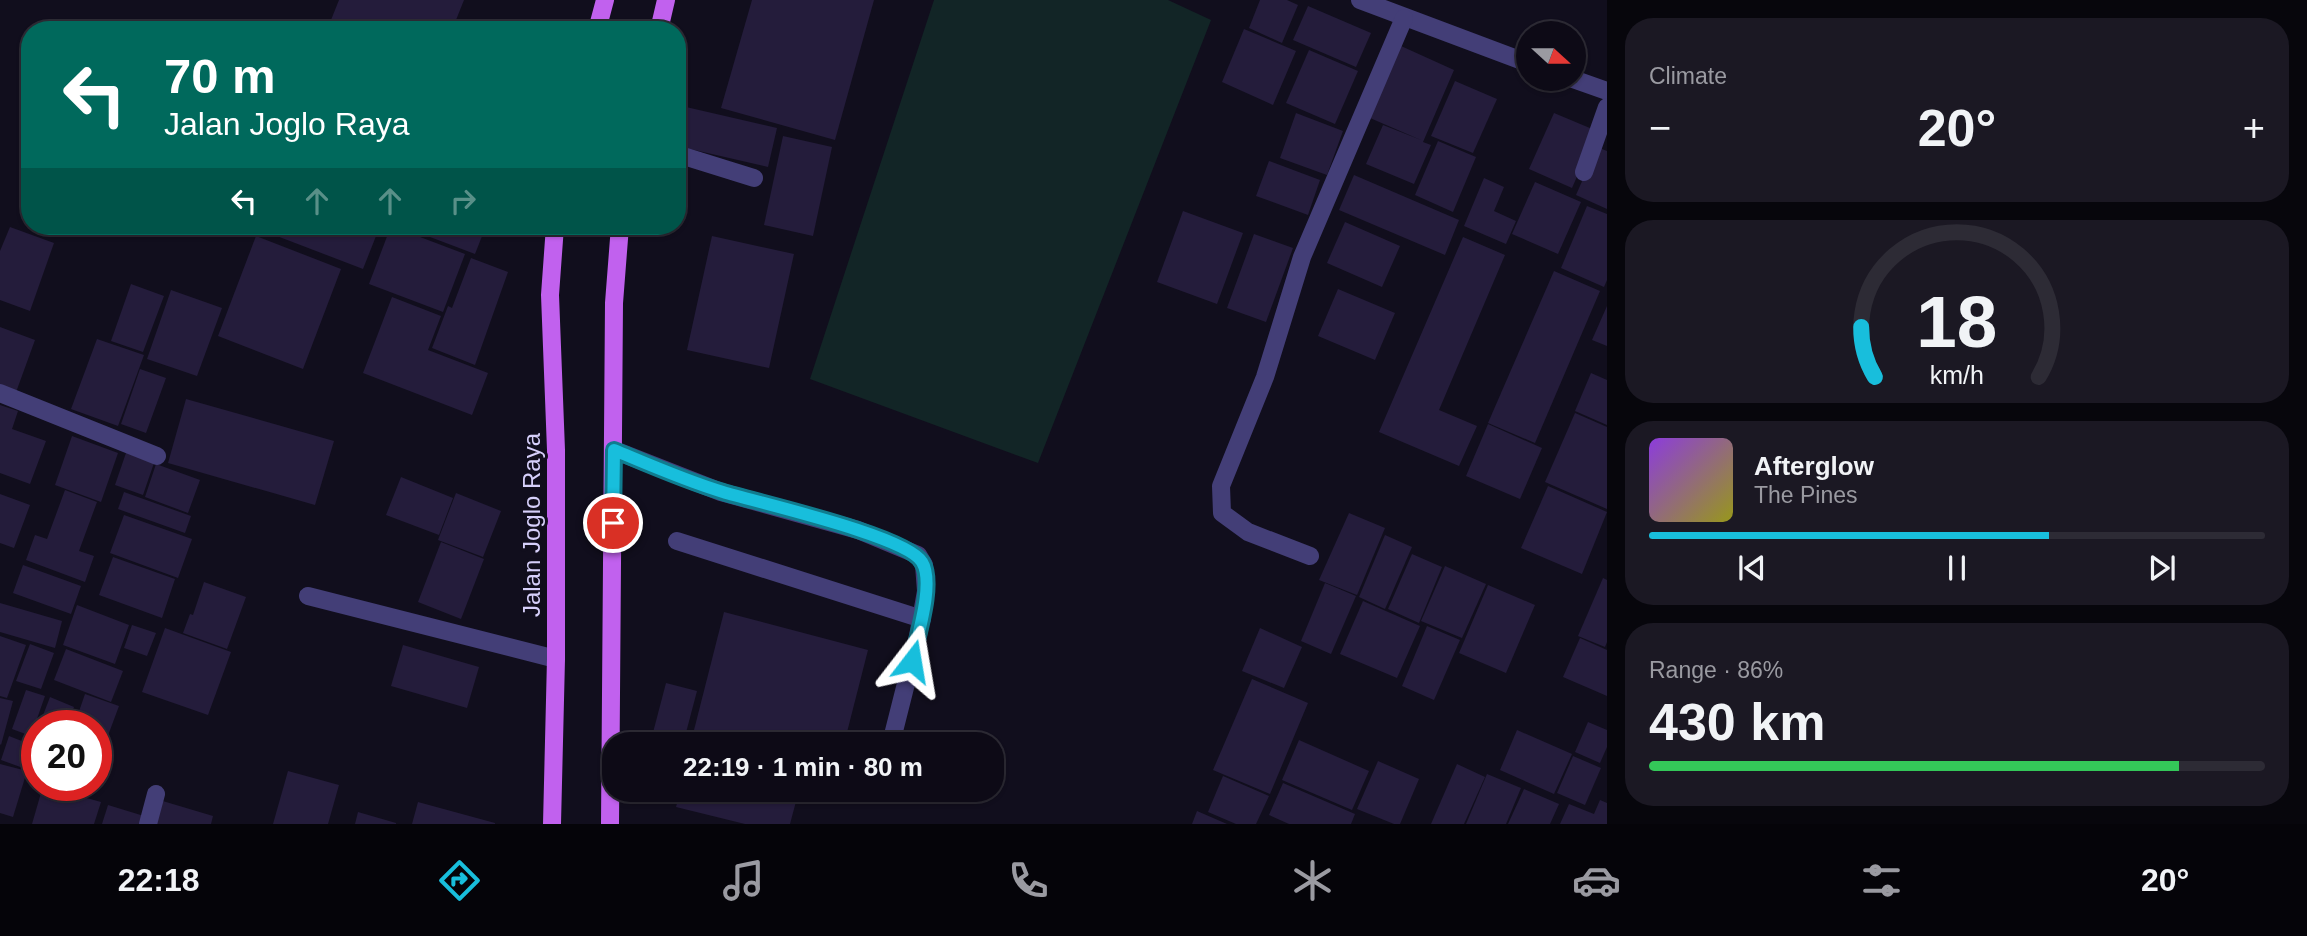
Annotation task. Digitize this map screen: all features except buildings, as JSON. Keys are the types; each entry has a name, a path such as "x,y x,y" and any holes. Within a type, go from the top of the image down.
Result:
{"main road":[{"path":"600,21 606,0"},
{"path":"661,21 666,0"},
{"name":"Jalan Joglo Raya","path":"552,824 556,659 556,450 550,295 554,235"},
{"path":"610,824 614,303 619,235"}],"street":[{"path":"1360,0 1516,59"},
{"path":"1310,556 1248,532 1222,513 1221,486 1265,377 1302,257 1404,18"},
{"path":"1586,84 1607,91"},
{"path":"1584,172 1607,107"},
{"path":"686,157 754,178"},
{"path":"0,393 157,456"},
{"path":"614,450 721,492 858,530 918,555 924,565 926,591 922,619 894,732"},
{"path":"677,541 922,619"},
{"path":"308,596 556,659"},
{"path":"148,824 156,794"}],"green space":[{"path":"934,0 1168,0 1211,20 1038,463 810,379"}],"route":[{"path":"613,523 614,450 721,492 858,530 908,550 918,555 926,575 922,619 912,661"}]}
